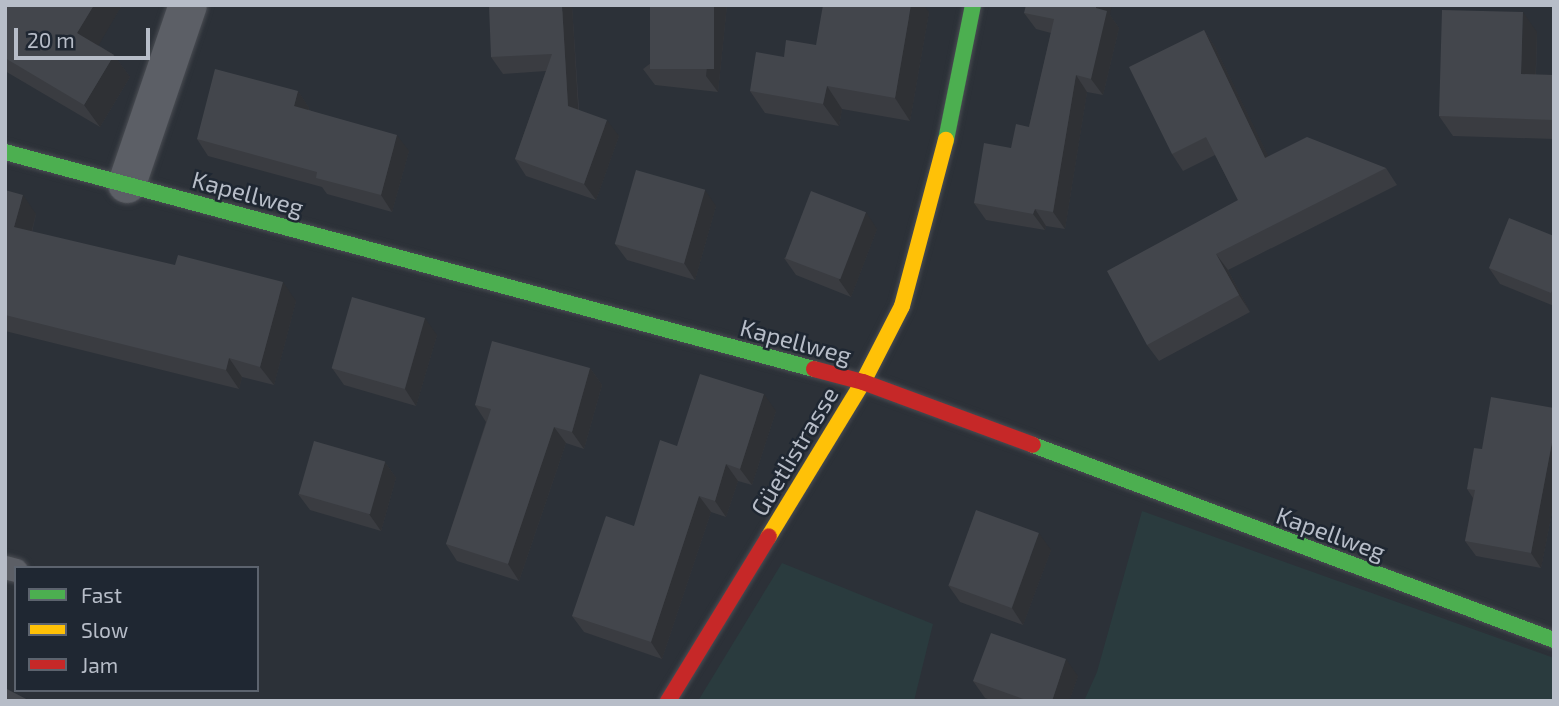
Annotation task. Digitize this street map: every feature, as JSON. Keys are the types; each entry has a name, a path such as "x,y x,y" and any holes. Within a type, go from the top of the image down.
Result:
{"street":[{"path":"127,184 188,5"},
{"name":"Güetlistrasse","path":"668,701 863,382 905,294 937,181 973,5"},
{"name":"Kapellweg","path":"5,152 863,382 1554,640"}],"shaded area":[{"path":"1142,511 1554,658 1554,701 1084,701 1097,672"},
{"path":"782,563 933,624 914,701 698,701"}],"building":[{"path":"5,5 94,5 77,33 114,55 84,105 5,58"},
{"path":"489,5 562,5 568,106 607,120 584,184 515,159 552,54 491,57"},
{"path":"650,5 714,5 714,69 650,69"},
{"path":"823,5 911,5 895,98 827,86 823,104 750,91 756,52 784,57 786,40 816,45"},
{"path":"1026,5 1096,5 1096,8 1107,11 1091,79 1076,75 1053,212 1035,209 1033,214 974,203 984,143 1011,148 1016,124 1029,127 1054,19 1024,13"},
{"path":"1442,10 1523,12 1521,74 1554,75 1554,120 1439,116"},
{"path":"1204,30 1265,158 1307,137 1386,168 1216,254 1239,295 1147,345 1107,271 1238,200 1206,137 1172,154 1129,67"},
{"path":"215,69 298,91 294,106 397,135 381,195 316,178 317,172 197,139"},
{"path":"636,170 705,190 684,264 615,244"},
{"path":"5,190 23,195 14,227 175,265 178,255 283,282 260,367 229,358 226,370 5,315"},
{"path":"811,191 866,212 840,279 785,258"},
{"path":"1509,218 1554,236 1554,286 1551,293 1489,268"},
{"path":"352,297 425,318 405,389 332,368"},
{"path":"492,341 590,368 572,432 554,427 508,564 446,544 491,409 475,405"},
{"path":"700,374 764,394 740,469 726,464 715,501 699,496 651,642 572,616 606,516 634,526 660,440 677,446"},
{"path":"1491,397 1554,408 1554,432 1531,553 1465,541 1475,490 1467,489 1474,448 1482,449"},
{"path":"314,441 385,461 370,514 299,494"},
{"path":"976,510 1039,533 1012,608 949,585"},
{"path":"991,633 1066,659 1052,701 1029,701 973,681"},
{"path":"5,688 30,701 5,701"}],"traffic: fast":[{"path":"946,140 973,5"},
{"path":"5,152 814,369"},
{"path":"1033,445 1554,640"}],"traffic: slow":[{"path":"769,536 863,382 902,306 946,140"}],"traffic: jam":[{"path":"814,369 863,382 1033,445"},
{"path":"668,701 769,536"}]}
